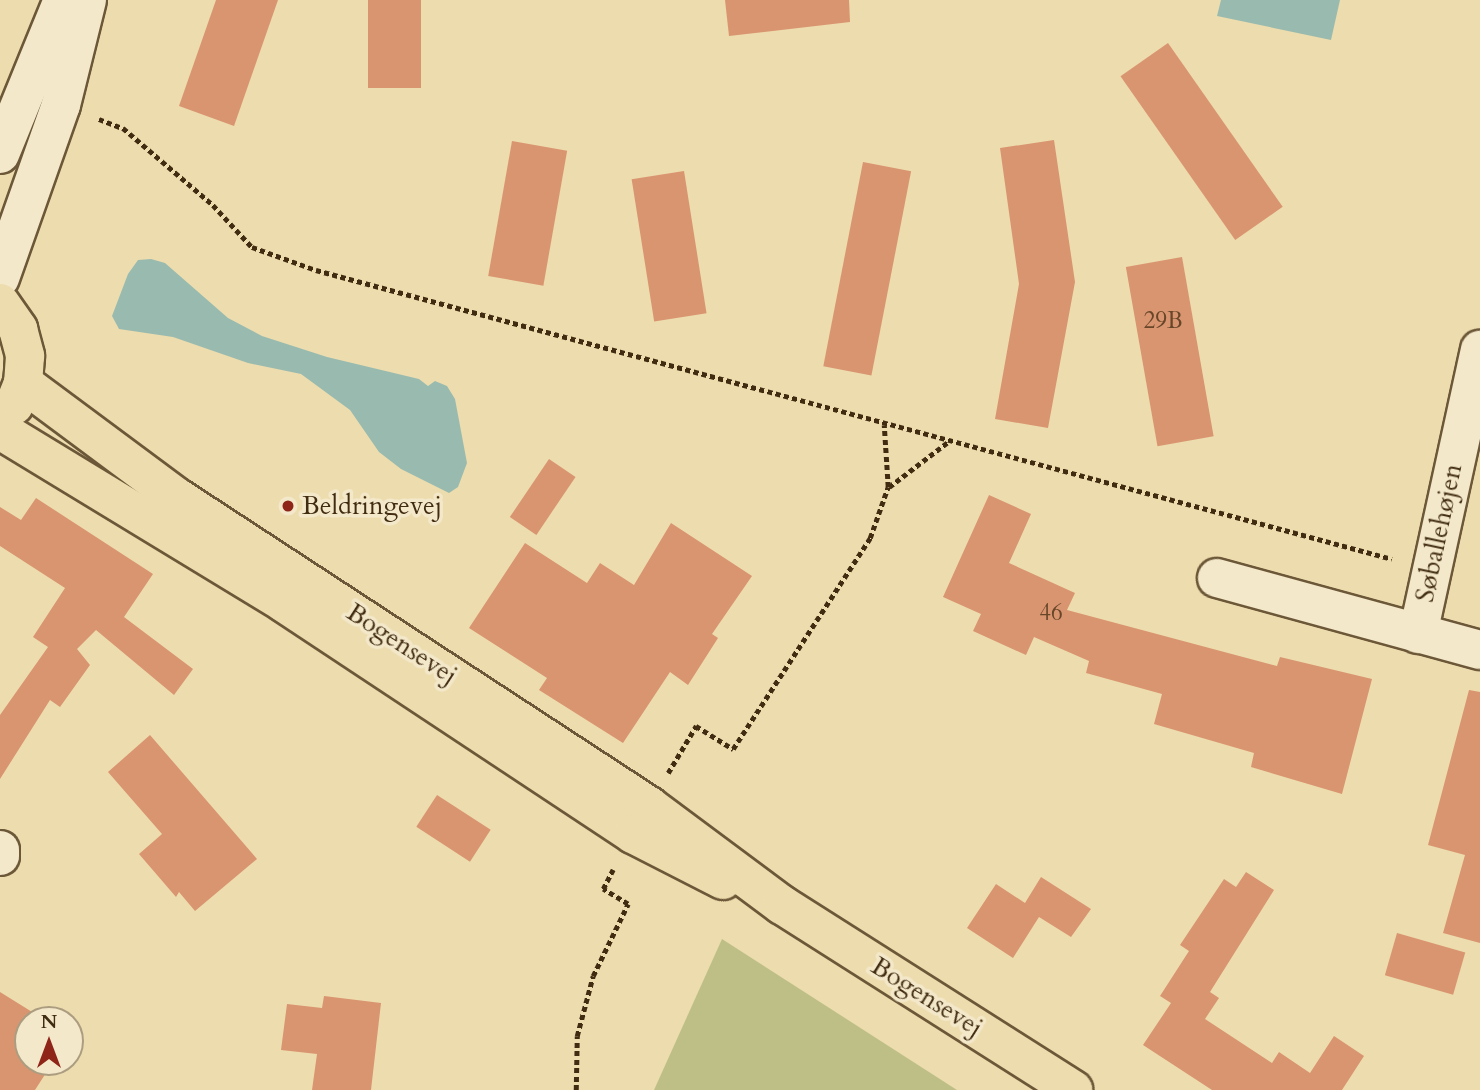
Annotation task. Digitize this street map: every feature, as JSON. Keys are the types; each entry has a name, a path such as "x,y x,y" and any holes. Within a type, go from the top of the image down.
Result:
{"main road":[{"path":"0,303 18,329 25,356 23,383 13,408 0,423"},
{"name":"Bogensevej","path":"23,383 178,498 649,806 782,905 1073,1090"},
{"name":"Bogensevej","path":"0,430 284,603 633,834 676,859 782,905"}],"street":[{"path":"0,154 63,0"},
{"path":"0,278 61,106 87,0"},
{"name":"Søballehøjen","path":"1418,634 1430,569 1480,350"},
{"name":"Søballehøjen","path":"1217,578 1480,650"},
{"path":"0,850 0,856"}],"path":[{"path":"61,106 123,128 213,205 252,247 342,278 1430,569"},
{"path":"668,774 696,726 733,749 870,538 888,487 884,425"},
{"path":"888,487 948,442"},
{"path":"576,1090 577,1036 593,975 628,904 603,889 617,860"}],"green space":[{"path":"722,939 957,1090 654,1090"}],"water":[{"path":"1221,0 1340,0 1331,40 1217,16"},
{"path":"151,259 165,263 228,318 262,336 327,357 419,379 428,386 435,381 447,386 455,399 467,463 458,487 449,493 401,469 379,452 350,410 301,374 248,363 173,337 119,329 112,316 128,274 138,260"}],"building":[{"path":"216,0 278,0 234,126 179,106"},
{"path":"368,0 421,0 421,88 368,88"},
{"path":"725,0 849,0 850,22 729,36"},
{"path":"1168,43 1283,207 1235,240 1120,76"},
{"path":"1054,140 1075,282 1048,428 995,419 1019,284 1000,148"},
{"path":"512,141 567,151 543,286 488,276"},
{"path":"863,162 911,171 871,376 823,366"},
{"path":"684,171 707,313 654,322 632,179"},
{"path":"1182,257 1214,436 1157,446 1126,267"},
{"path":"549,459 576,477 536,535 510,517"},
{"path":"989,495 1031,514 1009,563 1075,593 1067,610 1277,666 1280,657 1372,679 1342,794 1251,767 1254,753 1154,724 1162,694 1086,673 1089,661 1034,637 1026,655 973,631 981,614 943,597"},
{"path":"36,498 153,574 124,617 193,669 174,695 96,630 77,649 90,665 60,707 50,700 0,779 0,715 48,647 33,637 65,588 0,546 0,507 21,520"},
{"path":"671,523 752,576 712,634 718,638 688,685 670,672 623,743 539,690 547,678 469,628 525,543 587,583 600,563 634,585"},
{"path":"1469,690 1480,692 1480,943 1443,933 1465,855 1428,845"},
{"path":"150,735 257,859 195,911 179,892 176,897 139,854 162,834 108,772"},
{"path":"437,795 491,830 470,862 416,827"},
{"path":"1246,872 1274,890 1210,992 1219,998 1205,1019 1272,1063 1279,1052 1310,1073 1334,1036 1364,1056 1342,1090 1212,1090 1143,1045 1171,1003 1160,996 1189,951 1180,945 1224,879 1236,887"},
{"path":"1041,877 1091,909 1071,937 1039,917 1013,958 967,928 996,884 1025,903"},
{"path":"1397,933 1465,953 1453,995 1385,975"},
{"path":"0,992 22,1006 14,1006 14,1076 44,1076 35,1090 0,1090"},
{"path":"324,996 381,1003 371,1090 312,1090 317,1054 281,1050 287,1004 322,1008"}],"place":[{"name":"Beldringevej","path":"288,506"}]}
